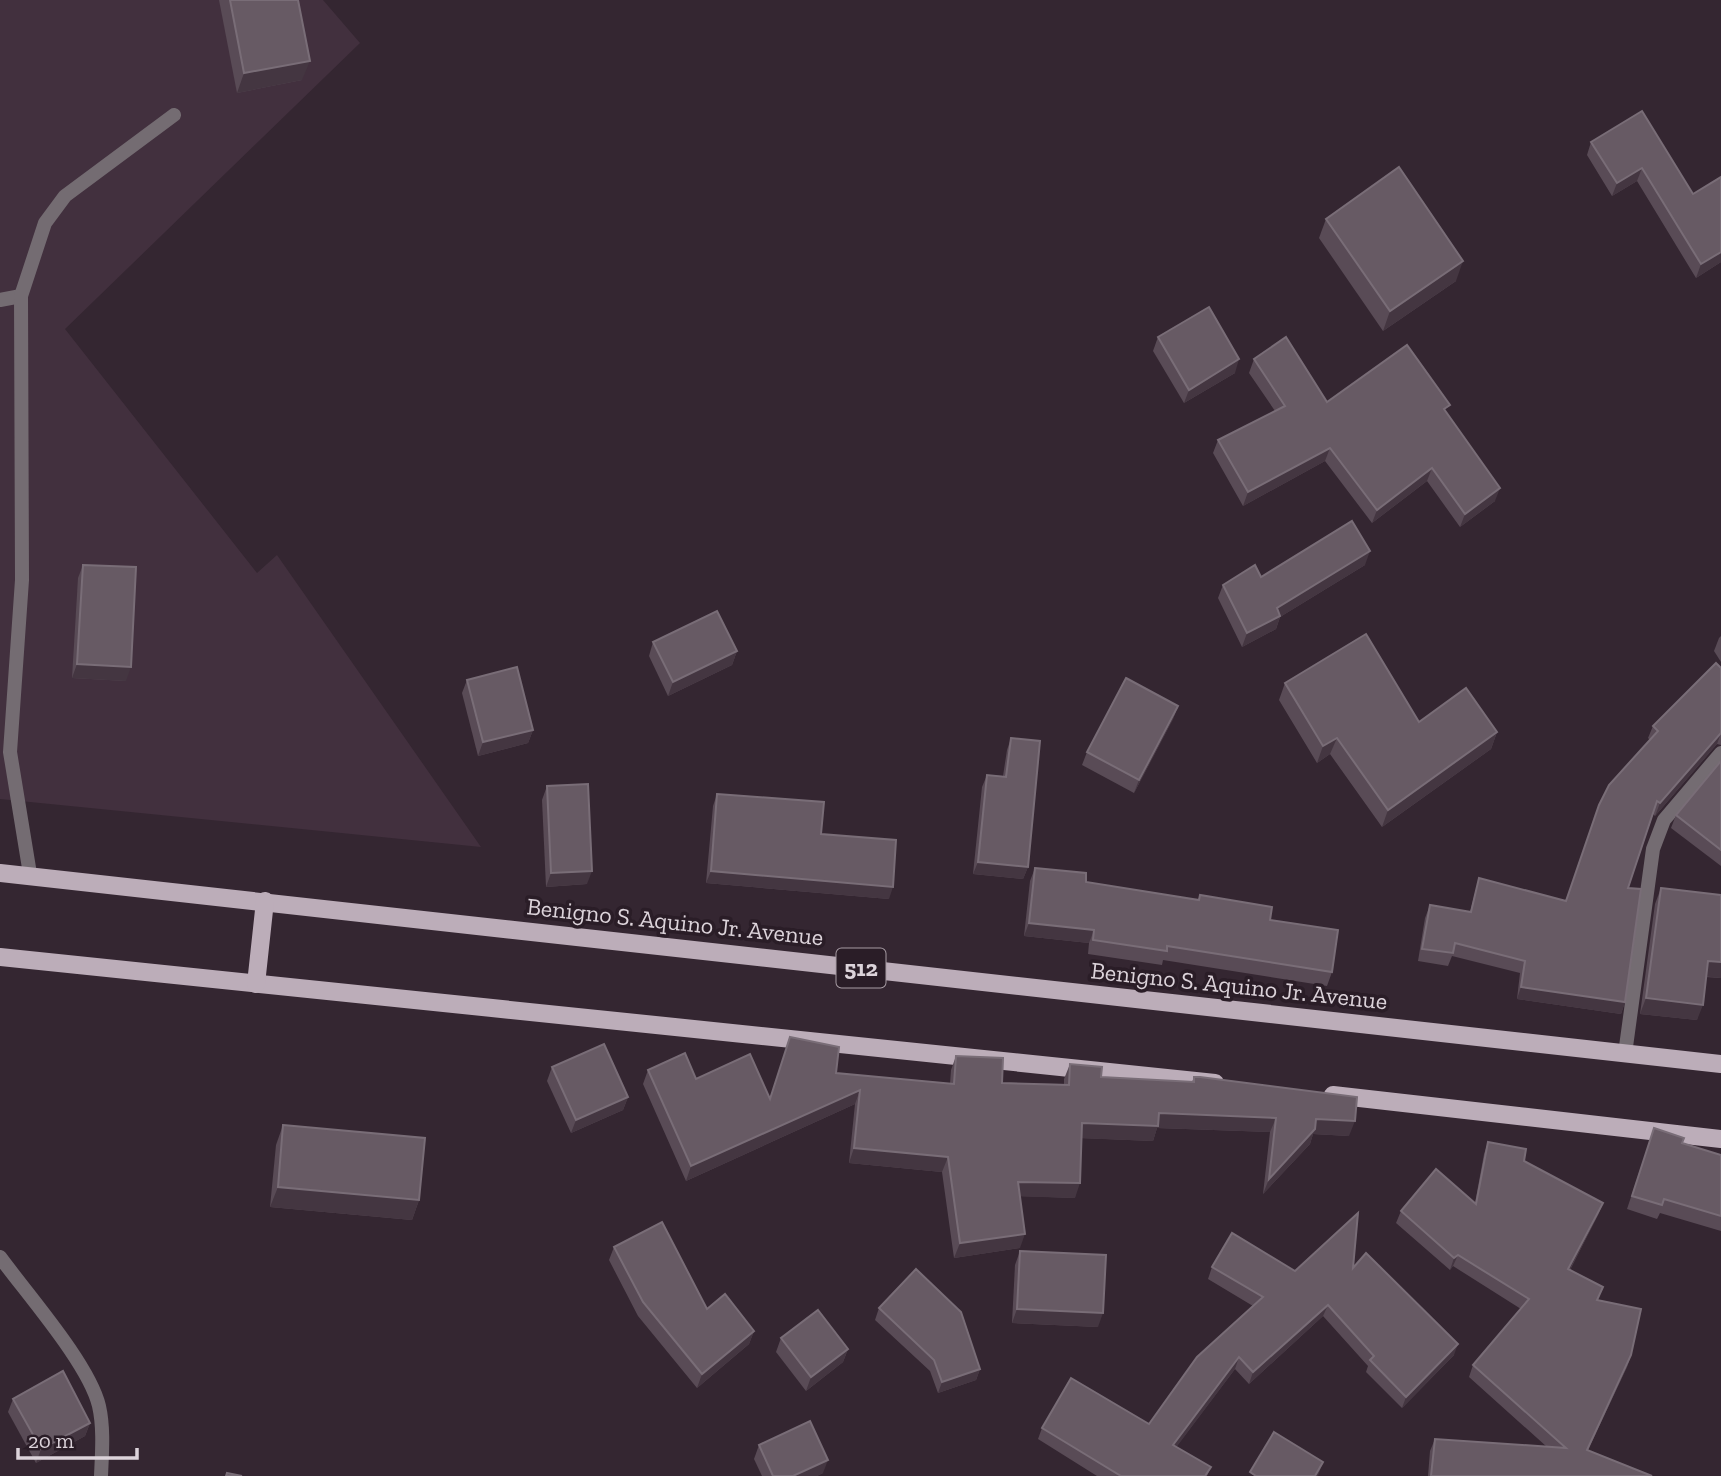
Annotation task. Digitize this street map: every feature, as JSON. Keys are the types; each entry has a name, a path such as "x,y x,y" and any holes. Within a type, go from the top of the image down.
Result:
{"main road":[{"name":"Benigno S. Aquino Jr. Avenue","path":"0,873 30,874 1721,1064"},
{"path":"256,984 265,901"},
{"path":"0,957 1238,1086"},
{"path":"1321,1094 1721,1139"}],"street":[{"path":"30,874 10,751 22,580 20,296 45,223 65,196 174,115"},
{"path":"0,300 20,296"},
{"path":"1625,1054 1653,849 1664,820 1721,753"},
{"path":"0,1257 86,1374 99,1405 103,1442 101,1476"}],"shaded area":[{"path":"0,0 323,0 360,43 65,329 257,573 277,555 481,847 0,799"}],"building":[{"path":"230,0 298,0 310,61 244,73"},
{"path":"1642,111 1693,194 1721,177 1721,252 1701,264 1642,168 1617,183 1591,142"},
{"path":"1399,167 1463,261 1390,311 1326,219"},
{"path":"1209,307 1239,359 1189,390 1158,337"},
{"path":"1286,337 1327,402 1407,345 1450,405 1444,409 1500,488 1465,514 1432,468 1377,510 1330,448 1248,492 1218,440 1285,406 1254,359"},
{"path":"1352,521 1370,551 1277,608 1280,616 1247,633 1223,585 1255,565 1261,577"},
{"path":"83,565 136,567 131,667 77,664"},
{"path":"717,611 737,651 673,682 653,642"},
{"path":"1366,634 1419,722 1466,688 1497,732 1388,810 1337,738 1323,746 1285,683"},
{"path":"1716,663 1721,668 1721,733 1660,803 1657,801 1628,888 1641,889 1625,1002 1521,987 1525,961 1455,943 1453,953 1422,949 1430,905 1471,912 1479,878 1566,901 1599,805 1609,785 1658,731 1653,726"},
{"path":"517,667 533,730 483,742 467,680"},
{"path":"1126,678 1178,706 1139,780 1087,752"},
{"path":"1011,738 1040,741 1028,867 978,862 987,775 1006,777"},
{"path":"1721,761 1721,850 1676,815"},
{"path":"588,784 592,871 551,873 547,786"},
{"path":"717,794 824,802 821,834 896,840 893,887 711,871"},
{"path":"1035,868 1086,873 1086,882 1199,900 1200,895 1272,907 1270,920 1338,930 1332,972 1167,946 1167,951 1093,940 1094,930 1029,923"},
{"path":"1661,888 1721,895 1721,962 1708,961 1703,1005 1646,998"},
{"path":"790,1037 839,1047 836,1073 954,1084 956,1056 1003,1058 1002,1083 1069,1085 1070,1064 1102,1067 1101,1077 1194,1082 1194,1077 1200,1077 1357,1097 1355,1121 1316,1119 1315,1129 1269,1179 1276,1118 1159,1113 1158,1126 1082,1123 1080,1183 1018,1182 1025,1234 960,1243 948,1157 854,1148 860,1090 691,1166 648,1070 685,1053 696,1079 750,1054 770,1099"},
{"path":"604,1044 628,1097 576,1120 552,1067"},
{"path":"283,1125 425,1138 419,1200 278,1187"},
{"path":"1654,1128 1684,1138 1682,1143 1721,1155 1721,1216 1664,1199 1662,1205 1632,1196"},
{"path":"1488,1142 1526,1149 1524,1161 1603,1203 1568,1269 1603,1287 1597,1300 1641,1309 1631,1355 1587,1450 1652,1476 1431,1476 1435,1439 1566,1448 1473,1365 1529,1299 1458,1255 1454,1258 1401,1211 1436,1169 1476,1204"},
{"path":"1358,1213 1353,1268 1366,1253 1458,1344 1406,1397 1370,1360 1374,1356 1328,1305 1253,1372 1239,1357 1173,1445 1211,1467 1205,1476 1121,1476 1042,1428 1071,1378 1149,1424 1197,1357 1263,1297 1212,1267 1232,1233 1295,1271"},
{"path":"662,1222 707,1309 725,1294 754,1331 702,1374 643,1302 614,1247"},
{"path":"1020,1251 1106,1255 1103,1313 1017,1309"},
{"path":"916,1269 961,1312 980,1369 942,1382 934,1360 879,1308"},
{"path":"818,1310 848,1349 811,1377 781,1338"},
{"path":"63,1371 90,1423 41,1449 13,1399"},
{"path":"810,1421 828,1460 793,1476 773,1476 759,1445"},
{"path":"1274,1432 1323,1462 1315,1476 1256,1476 1250,1472"}]}
